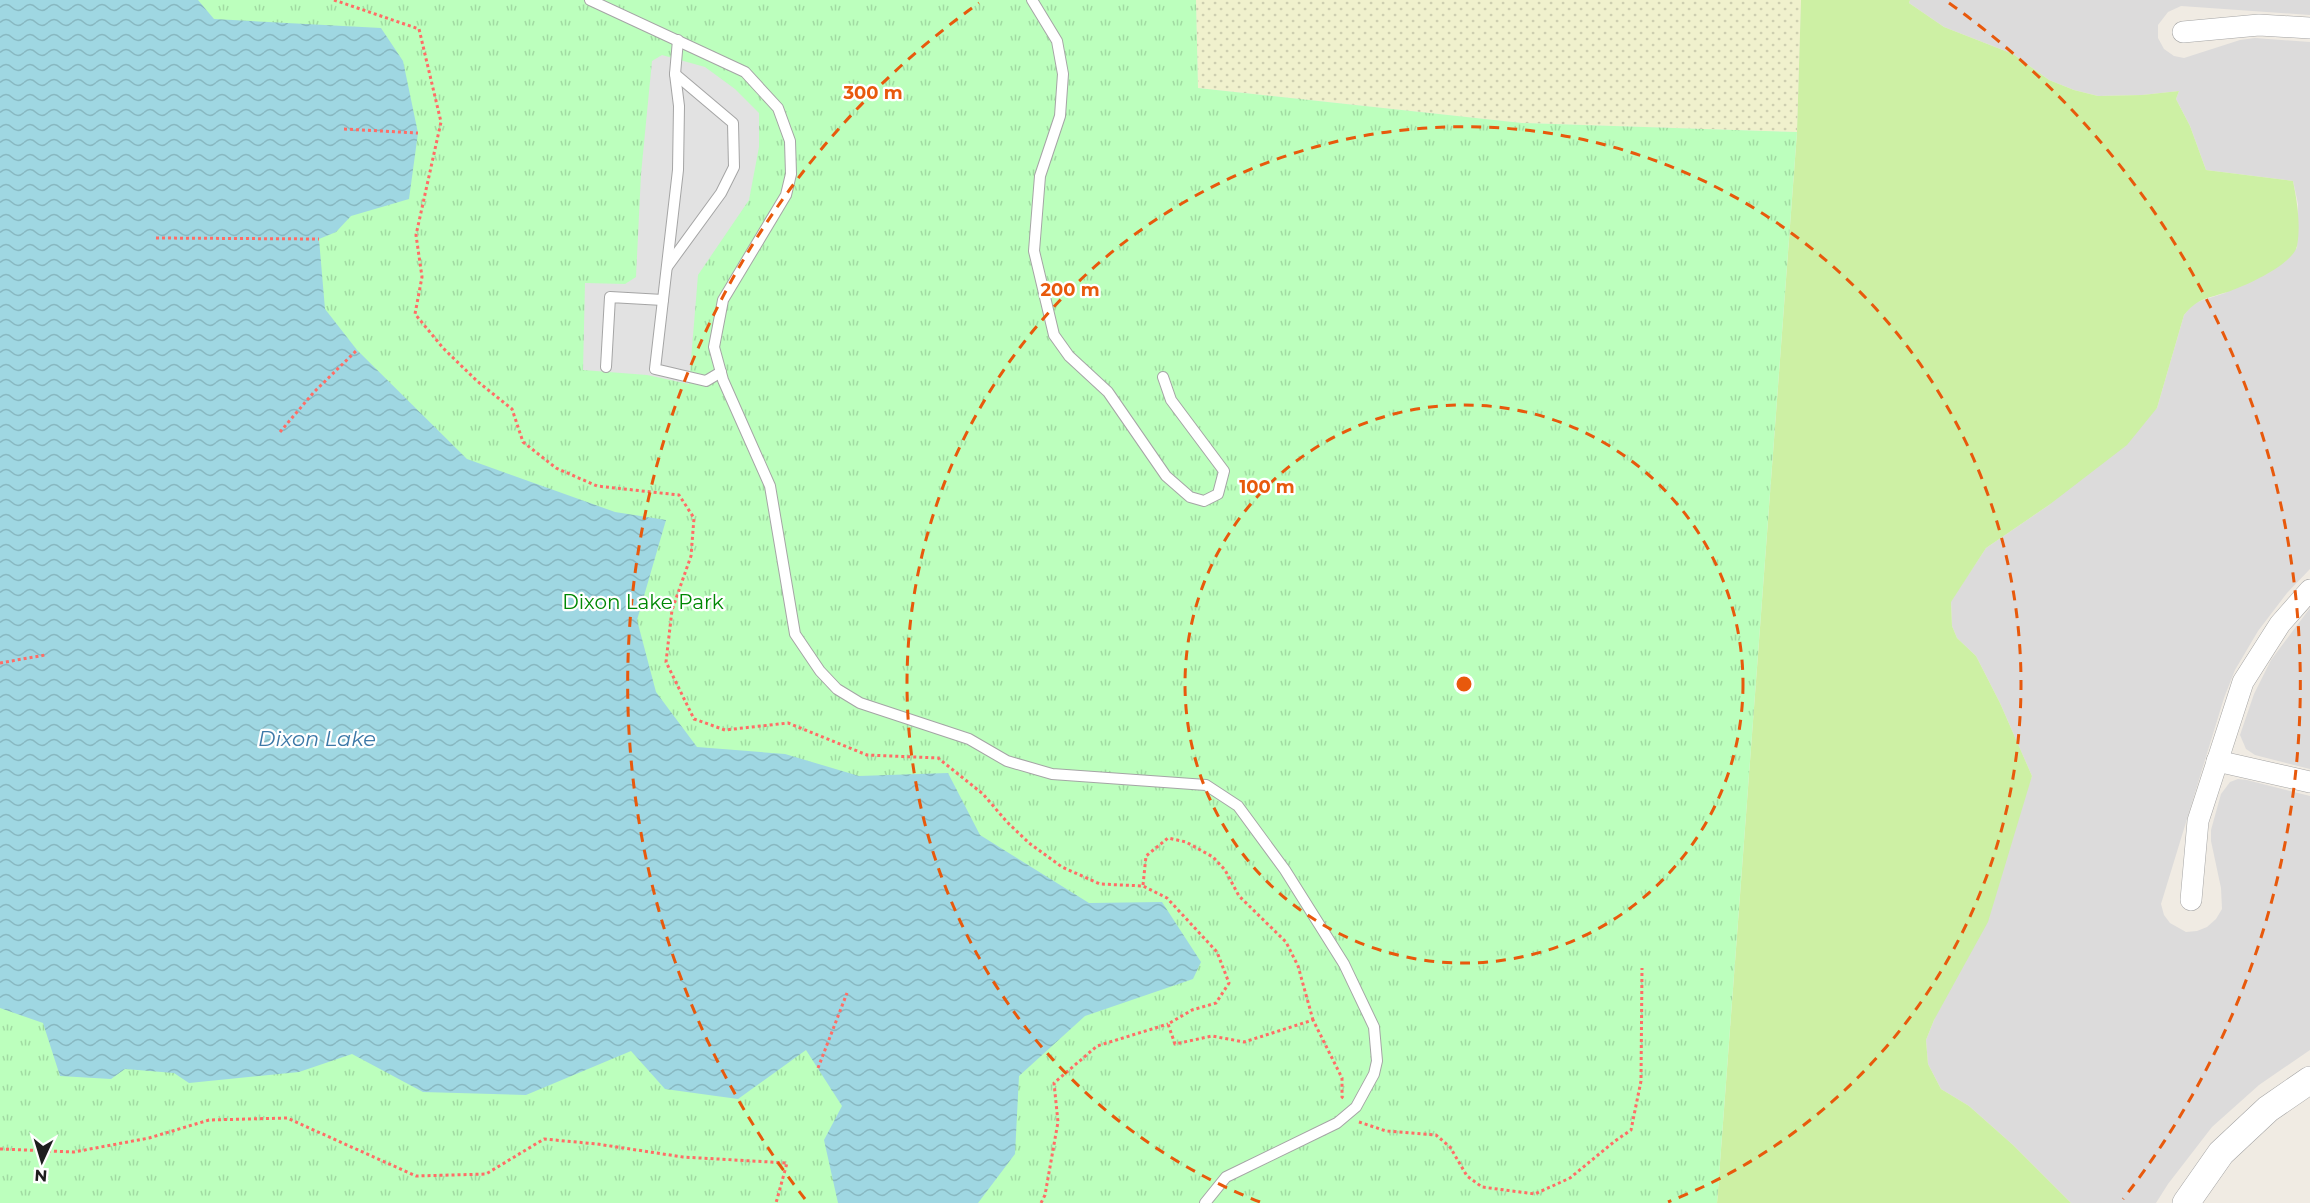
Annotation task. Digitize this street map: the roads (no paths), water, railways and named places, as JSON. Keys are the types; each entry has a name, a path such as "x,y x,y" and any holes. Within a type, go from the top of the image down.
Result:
{"street":[{"path":"2183,32 2259,25 2310,28"},
{"path":"2191,900 2198,821 2243,682 2280,624 2310,590"},
{"path":"2217,761 2310,782"},
{"path":"2186,1203 2221,1153 2268,1109 2310,1080"}],"lane":[{"path":"590,0 745,72 778,108 790,141 791,174 786,195 723,300 714,347 721,372 770,486 795,634 820,671 837,689 860,703 969,739 1007,761 1052,774 1206,785 1238,807 1285,870 1344,964 1374,1028 1377,1061 1374,1074 1356,1107 1337,1123 1226,1177 1205,1203"},
{"path":"1032,0 1057,41 1063,74 1060,116 1040,176 1035,251 1054,335 1069,356 1108,392 1166,476 1190,497 1204,501 1218,495 1224,471 1171,400 1163,377"},
{"path":"678,40 675,74 679,106 678,170 655,369 706,381 721,372"},
{"path":"666,268 721,193 734,167 734,123 675,74"},
{"path":"606,367 610,297 663,300"}],"water":[{"name":"Dixon Lake","path":"0,0 198,0 214,19 381,28 403,61 418,133 409,199 351,216 336,232 319,239 325,309 357,350 467,459 615,512 666,520 637,620 656,692 697,747 785,754 859,776 948,773 980,835 1089,903 1162,902 1201,962 1193,979 1085,1016 1019,1076 1015,1154 978,1203 838,1203 824,1140 842,1106 806,1050 738,1099 665,1089 631,1051 526,1095 423,1092 352,1054 299,1072 189,1083 174,1073 125,1069 111,1079 60,1076 43,1023 0,1008"}],"park label":[{"name":"Dixon Lake Park","path":"643,602"}]}
